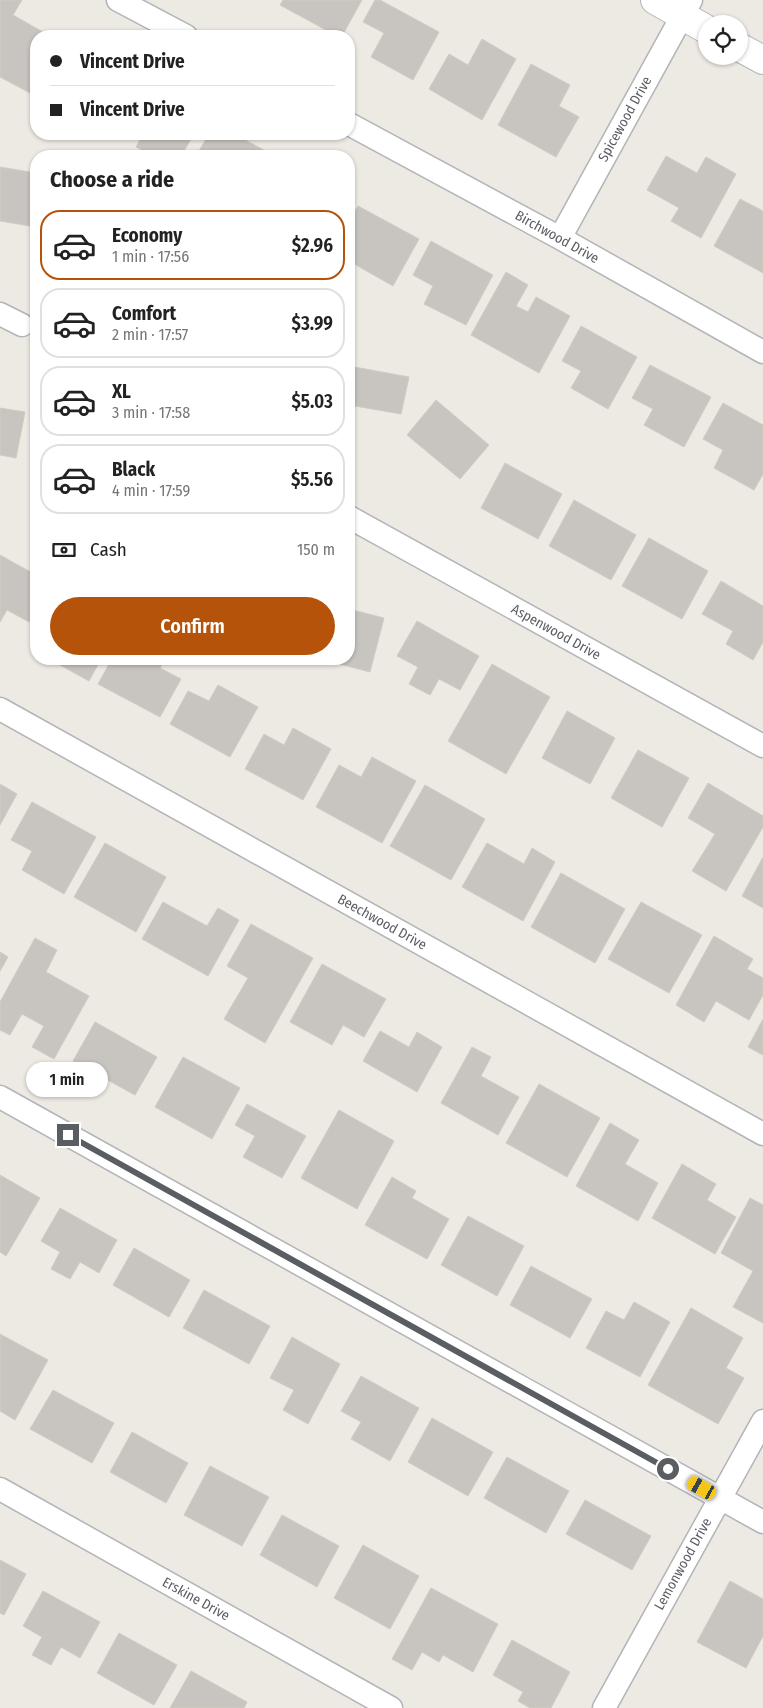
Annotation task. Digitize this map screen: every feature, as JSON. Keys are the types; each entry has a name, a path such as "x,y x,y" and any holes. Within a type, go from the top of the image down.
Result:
{"street":[{"path":"118,0 175,30"},
{"path":"655,0 687,8 698,20"},
{"name":"Spicewood Drive","path":"560,238 687,8"},
{"path":"748,52 763,60"},
{"name":"Birchwood Drive","path":"355,127 560,238 763,352"},
{"path":"0,314 22,325"},
{"name":"Aspenwood Drive","path":"355,520 763,746"},
{"name":"Beechwood Drive","path":"0,709 763,1134"},
{"path":"0,1097 763,1522"},
{"name":"Lemonwood Drive","path":"604,1708 763,1421"},
{"name":"Erskine Drive","path":"0,1489 392,1708"}],"building":[{"path":"0,0 22,0 13,15 39,30 30,30 30,93 0,77"},
{"path":"283,0 362,0 345,30 326,30 280,5"},
{"path":"375,0 380,0 439,32 413,80 371,57 384,33 363,22"},
{"path":"482,39 516,59 482,120 429,89 449,54 468,65"},
{"path":"531,64 570,85 559,106 579,117 556,157 498,125"},
{"path":"140,140 190,140 185,150 142,150 136,147"},
{"path":"205,140 245,140 264,150 200,150"},
{"path":"666,156 697,173 706,157 736,174 701,238 671,221 679,208 647,190"},
{"path":"0,167 30,172 30,226 0,221"},
{"path":"740,199 763,211 763,273 714,246"},
{"path":"358,206 419,239 393,286 355,264 355,212"},
{"path":"431,241 493,275 466,325 424,304 433,286 413,275"},
{"path":"506,272 528,285 516,306 528,312 536,297 570,316 539,373 471,335"},
{"path":"581,326 637,357 608,409 571,388 581,371 562,361"},
{"path":"650,365 711,397 684,447 644,425 653,409 632,398"},
{"path":"355,367 409,377 401,414 355,406"},
{"path":"436,400 489,445 460,479 407,435"},
{"path":"723,403 763,425 763,474 754,490 714,468 723,450 703,439"},
{"path":"0,408 25,412 16,458 0,455"},
{"path":"505,463 562,494 538,539 481,508"},
{"path":"574,500 636,535 611,580 549,546"},
{"path":"649,538 708,571 682,619 622,586"},
{"path":"0,555 30,572 30,620 29,622 7,610 0,622"},
{"path":"721,581 763,606 763,642 753,660 726,644 733,631 702,614"},
{"path":"355,611 384,618 370,672 343,665 355,665"},
{"path":"417,621 479,656 460,690 439,679 430,695 409,684 418,667 397,656"},
{"path":"492,664 550,697 506,774 448,741"},
{"path":"60,665 98,665 89,681"},
{"path":"109,665 162,665 160,668 181,679 160,717 98,684"},
{"path":"218,685 258,707 230,757 170,724 188,691 209,701"},
{"path":"567,711 615,738 590,784 542,758"},
{"path":"293,728 331,749 303,800 245,769 264,734 284,745"},
{"path":"638,750 689,778 662,827 611,798"},
{"path":"372,757 416,781 382,843 316,807 339,765 361,777"},
{"path":"708,783 763,816 763,827 726,891 692,871 715,834 688,818"},
{"path":"0,784 17,794 0,825"},
{"path":"425,785 485,819 451,880 390,846"},
{"path":"32,802 96,837 64,894 22,870 32,851 11,840"},
{"path":"105,843 166,877 136,932 74,897"},
{"path":"487,843 524,864 532,848 555,862 523,921 462,887"},
{"path":"763,857 763,908 742,896"},
{"path":"561,873 625,909 595,963 531,927"},
{"path":"163,902 207,926 218,908 239,920 208,976 142,939"},
{"path":"641,902 702,935 669,993 608,959"},
{"path":"251,924 313,958 265,1043 224,1019 248,978 227,966"},
{"path":"714,936 753,959 747,969 763,978 763,995 749,1020 716,1001 704,1022 676,1005"},
{"path":"35,938 57,950 46,972 89,996 54,1059 32,1047 44,1026 22,1014 10,1035 0,1030 0,1002"},
{"path":"0,952 8,957 0,971"},
{"path":"322,964 386,999 364,1037 343,1025 332,1045 290,1022"},
{"path":"763,1019 763,1055 748,1047"},
{"path":"95,1022 157,1057 135,1095 73,1061"},
{"path":"380,1031 409,1047 417,1032 442,1047 417,1092 363,1061"},
{"path":"472,1047 491,1057 481,1076 519,1097 498,1135 441,1103"},
{"path":"183,1057 240,1088 212,1139 155,1107"},
{"path":"539,1084 600,1118 567,1177 506,1143"},
{"path":"247,1104 306,1136 282,1178 243,1157 255,1136 235,1125"},
{"path":"339,1110 394,1141 357,1209 301,1178"},
{"path":"610,1123 639,1140 625,1164 658,1183 638,1221 576,1186"},
{"path":"682,1164 716,1184 707,1200 736,1217 715,1254 652,1218"},
{"path":"0,1175 40,1198 6,1256 0,1252"},
{"path":"392,1177 416,1191 412,1198 449,1219 427,1259 365,1225"},
{"path":"750,1198 763,1205 763,1323 733,1307 753,1271 721,1253"},
{"path":"60,1208 117,1240 99,1273 80,1262 70,1279 51,1269 60,1252 41,1241"},
{"path":"468,1216 524,1246 497,1296 441,1265"},
{"path":"134,1248 190,1280 169,1317 113,1285"},
{"path":"531,1266 592,1299 570,1338 510,1305"},
{"path":"204,1290 270,1326 249,1364 183,1328"},
{"path":"634,1302 670,1322 640,1377 586,1348 606,1311 624,1320"},
{"path":"691,1308 743,1338 726,1368 744,1378 718,1424 648,1385"},
{"path":"0,1334 48,1360 15,1420 0,1411"},
{"path":"292,1337 340,1364 308,1424 283,1410 294,1390 270,1378"},
{"path":"361,1376 419,1408 390,1461 351,1439 361,1422 341,1411"},
{"path":"53,1390 114,1423 92,1463 30,1429"},
{"path":"432,1418 493,1452 468,1496 408,1462"},
{"path":"132,1432 188,1463 166,1503 110,1472"},
{"path":"507,1457 569,1491 546,1533 484,1498"},
{"path":"210,1466 269,1497 242,1546 184,1515"},
{"path":"585,1500 651,1536 632,1570 566,1534"},
{"path":"282,1515 339,1546 317,1587 260,1555"},
{"path":"363,1545 419,1576 390,1629 334,1598"},
{"path":"0,1560 26,1574 4,1615 0,1613"},
{"path":"730,1581 763,1599 763,1636 746,1668 697,1642"},
{"path":"431,1588 498,1624 473,1672 443,1655 439,1662 422,1652 412,1670 392,1659"},
{"path":"43,1591 100,1622 80,1658 61,1647 51,1665 32,1655 42,1637 23,1626"},
{"path":"119,1633 177,1665 154,1705 97,1673"},
{"path":"512,1640 570,1672 551,1708 530,1708 518,1701 523,1692 493,1675"},
{"path":"191,1671 247,1702 244,1708 170,1708"}],"route":[{"path":"68,1135 668,1469"}]}
